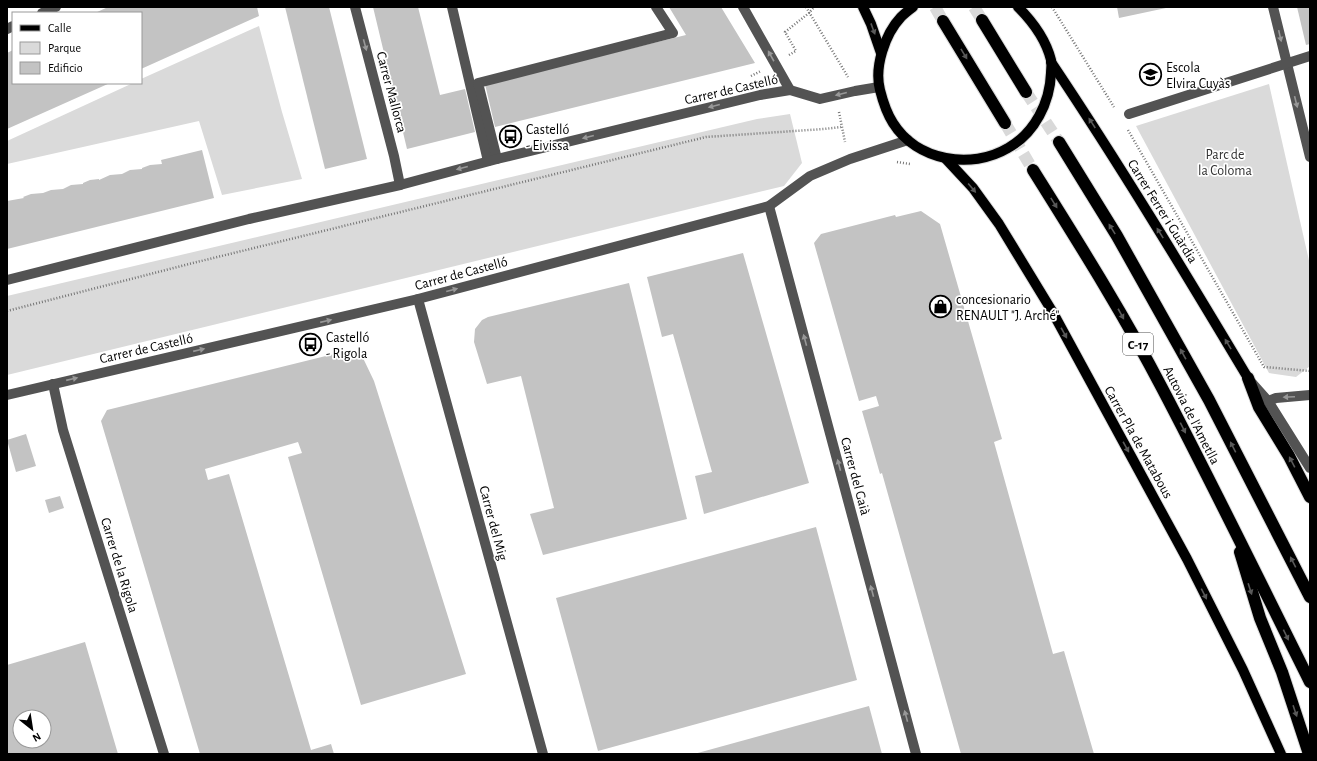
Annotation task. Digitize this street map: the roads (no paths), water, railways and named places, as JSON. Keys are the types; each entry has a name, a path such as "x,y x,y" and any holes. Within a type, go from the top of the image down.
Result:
{"highway":[{"path":"982,20 1026,92"},
{"path":"943,21 1005,123"},
{"name":"Autovia de l'Ametlla","path":"1059,142 1117,236 1205,394 1310,597"},
{"name":"Autovia de l'Ametlla","path":"1033,170 1109,292 1162,388 1232,524 1310,682"},
{"path":"1248,378 1259,407 1289,456 1310,497"},
{"path":"1232,524 1260,618 1282,672 1309,754"}],"main road":[{"path":"863,7 871,24 881,53"},
{"path":"913,7 901,17 890,34 881,53 878,70 879,87 884,107 894,124 908,140 919,148 932,155 946,159 968,160 989,157 1009,148 1026,134 1039,117 1047,97 1051,78 1051,62 1040,33 1018,7"},
{"name":"Carrer Ferrer i Guàrdia","path":"1051,62 1094,126 1248,378"},
{"name":"Carrer Pla de Matabous","path":"946,159 973,188 999,224 1052,312 1187,559 1243,670 1281,754"}],"street":[{"path":"44,12 56,7"},
{"name":"Carrer Mallorca","path":"355,7 394,156 400,185"},
{"path":"452,7 492,160"},
{"path":"492,160 478,83 673,33 656,7"},
{"path":"742,7 790,90"},
{"path":"1273,7 1310,157"},
{"path":"1129,114 1310,56"},
{"name":"Carrer de Castelló","path":"7,280 249,220 400,185 492,160 760,95 790,90 820,100 855,91 879,87"},
{"name":"Carrer de Castelló","path":"7,395 418,299 770,206 810,176 850,159 908,140"},
{"name":"Carrer del Gaià","path":"770,206 916,754"},
{"name":"Carrer del Mig","path":"418,299 543,754"},
{"path":"1248,378 1268,401 1310,468"},
{"name":"Carrer de la Rigola","path":"52,384 63,430 164,754"},
{"path":"1268,401 1276,398 1310,395"}],"tunnel":[{"path":"935,7 943,21"},
{"path":"974,7 982,20"},
{"path":"1026,92 1059,142"},
{"path":"1005,123 1033,170"}],"place":[{"name":"Escola Elvira Cuyàs","path":"1150,75"},
{"name":"Castelló - Eivissa","path":"510,137"},
{"name":"concesionario RENAULT \"J. Arché\"","path":"940,307"},
{"name":"Castelló - Rigola","path":"311,345"}],"park label":[{"name":"Parc de la Coloma","path":"1225,162"}]}
